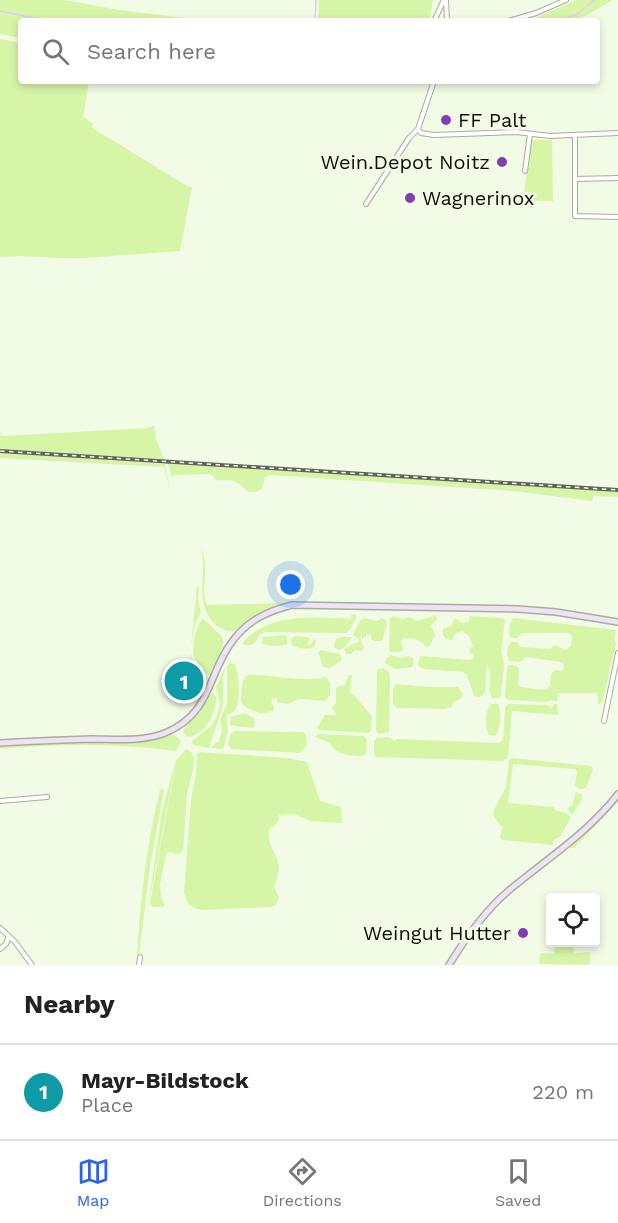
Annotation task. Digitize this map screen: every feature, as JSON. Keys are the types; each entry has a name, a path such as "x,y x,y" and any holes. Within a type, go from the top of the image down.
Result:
{"main road":[{"path":"0,743 138,739 176,727 199,707 233,640 244,628 264,614 292,605 518,609 556,612 618,622"},
{"path":"449,965 480,922 506,894 574,841 606,810 618,794"}],"street":[{"path":"436,18 445,0"},
{"path":"445,0 447,18"},
{"path":"519,18 566,0"},
{"path":"366,204 409,138 418,129 433,84"},
{"path":"418,129 421,133 426,134 516,132 539,136 618,134"},
{"path":"525,171 530,134"},
{"path":"574,135 575,216 618,217"},
{"path":"575,179 618,178"},
{"path":"604,721 618,653"},
{"path":"0,801 46,797"},
{"path":"0,928 15,942 32,965"},
{"path":"0,949 6,944 8,937"},
{"path":"139,965 140,957"}],"green space":[{"path":"0,0 64,0 119,10 185,18 18,18 18,37 0,34"},
{"path":"319,0 433,0 430,18 318,18"},
{"path":"577,0 613,0 581,18 535,18"},
{"path":"0,39 18,42 18,84 88,84 83,117 93,124 91,127 192,187 180,251 84,258 0,257"},
{"path":"531,140 552,140 553,201 523,201"},
{"path":"154,425 156,439 164,459 0,449 0,432 1,436 149,428"},
{"path":"0,453 165,464 170,490 164,467 0,458"},
{"path":"168,464 618,492 618,497 593,496 592,501 513,491 270,475 265,477 262,489 250,492 234,481 216,480 211,474 174,475 172,478"},
{"path":"201,548 205,563 204,591 207,605 282,603 252,617 236,630 229,631 221,628 211,619 203,601"},
{"path":"197,587 199,587 198,600 201,613 195,623 191,646"},
{"path":"351,615 357,616 346,633 265,632 250,645 244,645 243,642 253,633 279,621 308,618 351,619"},
{"path":"436,615 437,619 431,626 435,635 430,646 426,647 422,642 404,638 401,642 403,650 401,652 389,650 392,616 403,619 410,617 417,621"},
{"path":"470,616 505,620 501,651 504,661 499,698 492,698 490,694 490,672 487,665 485,693 480,697 474,696 467,675 463,672 424,669 418,666 420,656 470,660 474,658 474,654 470,653 469,649 473,646 469,636 462,631 456,633 452,640 446,639 443,635 443,629 451,626 455,618 462,623 468,622"},
{"path":"203,618 224,642 212,677 200,667 193,650 194,638"},
{"path":"364,618 377,621 381,618 386,620 387,625 382,641 375,641 371,639 371,635 367,634 362,638 361,631 361,642 364,648 362,651 355,650 351,654 346,654 344,649 359,642 359,639 353,635 359,622"},
{"path":"513,618 616,630 614,639 616,644 602,703 598,704 597,693 558,693 557,702 508,700 505,697 507,667 510,665 516,665 519,669 518,684 520,687 545,690 550,686 551,674 555,670 561,671 564,668 563,663 560,662 526,657 521,662 510,661 507,652 511,642 517,642 520,647 550,649 554,645 566,650 571,645 572,636 569,633 523,633 517,638 511,638 510,624"},
{"path":"284,635 287,637 287,644 271,646 262,643 263,637"},
{"path":"295,636 308,637 310,645 314,639 316,640 315,647 293,646 291,639"},
{"path":"352,637 345,647 339,650 334,647 336,638"},
{"path":"321,650 340,654 342,660 330,668 323,667 318,652"},
{"path":"191,653 192,660 208,683 197,702 188,701"},
{"path":"391,655 400,658 409,656 413,658 414,663 412,667 395,669 385,663"},
{"path":"230,663 235,664 236,668 239,688 238,702 234,711 226,716 228,730 224,747 222,749 212,748 219,741 222,731 220,719 227,704 227,666"},
{"path":"226,665 223,677 223,706 209,748 193,745 192,741 212,725 218,713 220,703 216,687"},
{"path":"383,668 389,672 390,678 389,732 378,734 376,731 377,670"},
{"path":"349,674 352,676 350,692 372,716 371,730 369,733 319,730 317,728 325,715 337,715 332,708 336,703 336,688 345,685"},
{"path":"248,675 308,679 326,677 330,682 330,695 325,701 300,699 287,704 277,702 277,698 273,698 271,702 274,707 273,711 259,713 246,707 241,701 243,680"},
{"path":"396,684 458,687 463,694 451,707 445,709 397,708 393,704 393,689"},
{"path":"212,692 216,697 216,703 209,723 199,733 187,737 183,732 185,728"},
{"path":"491,704 498,704 500,711 500,725 495,736 489,735 486,724 487,711"},
{"path":"508,704 547,705 552,708 554,704 557,704 558,715 512,711 508,758 503,761 376,757 374,754 374,741 377,738 389,737 395,741 398,739 499,743 503,740 505,708"},
{"path":"245,713 254,718 255,727 230,725 231,717"},
{"path":"234,731 303,732 306,735 307,745 300,753 231,749 228,745 231,733"},
{"path":"173,734 181,741 176,751 88,745 0,749 0,747 66,743 138,743"},
{"path":"318,734 364,736 367,741 366,754 353,756 343,754 335,750 330,743 315,737"},
{"path":"186,749 194,757 194,766 187,794 183,850 180,854 168,852 166,854 160,884 161,898 165,905 152,907 150,903 176,761"},
{"path":"200,752 288,758 307,762 320,801 341,807 342,823 310,821 294,814 279,815 277,824 269,829 270,844 279,868 274,887 279,897 272,907 202,910 194,908 186,899 184,892 191,800 197,754"},
{"path":"512,758 591,766 593,769 586,788 579,789 575,785 577,772 575,769 513,764 508,803 553,807 556,811 564,812 571,817 560,837 553,840 553,845 500,838 502,827 493,812 506,787 509,760"},
{"path":"176,759 147,914 162,811"},
{"path":"160,789 164,790 150,866 139,956 137,956 145,872"},
{"path":"576,792 582,794 582,799 572,815 567,808 572,805"},
{"path":"618,798 618,802 574,848 569,848 600,819"},
{"path":"555,947 573,947 574,953 590,952 590,965 539,964 540,953 554,954"}],"waterway":[{"path":"315,18 316,0"},
{"path":"567,18 577,14 595,0"},
{"path":"0,11 34,18"}],"railway":[{"path":"0,451 618,490"}],"place":[{"name":"FF Palt","path":"446,120"},
{"name":"Wein.Depot Noitz","path":"502,162"},
{"name":"Wagnerinox","path":"410,198"},
{"name":"Mayr-Bildstock","path":"184,681"},
{"name":"Weingut Hutter","path":"523,933"}]}
